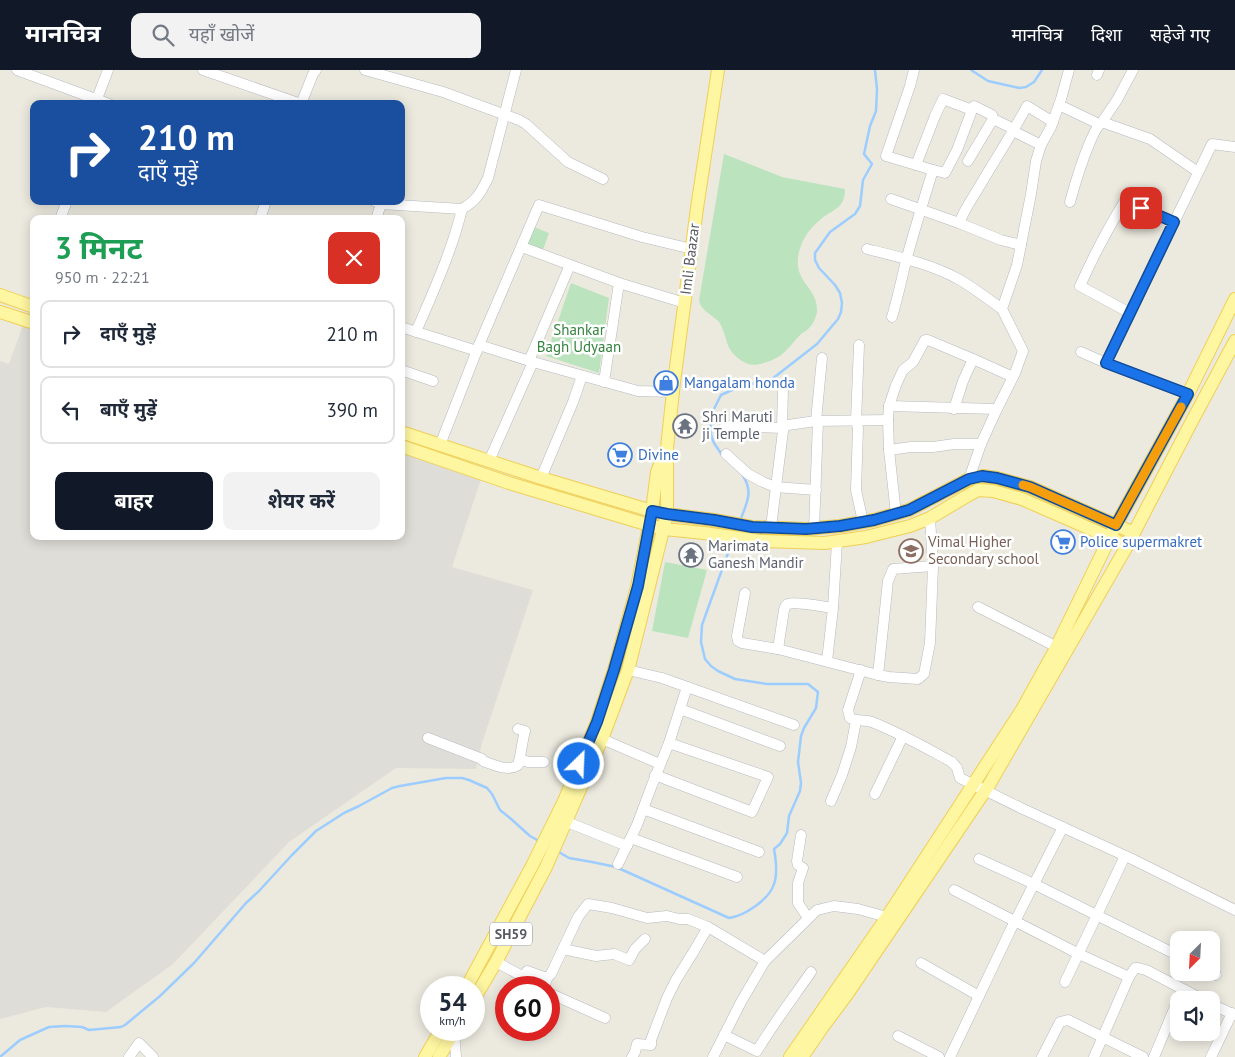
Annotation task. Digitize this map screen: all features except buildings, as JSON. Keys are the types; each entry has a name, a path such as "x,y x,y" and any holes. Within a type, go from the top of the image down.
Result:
{"main road":[{"name":"Imli Baazar","path":"667,448 684,303 718,70"},
{"path":"0,295 30,306"},
{"path":"802,1057 848,993 973,785 1023,708 1057,647 1109,537 1188,394 1235,299"},
{"path":"0,312 30,323"},
{"path":"790,1057 985,791 1127,546 1235,341"},
{"path":"405,433 541,478 652,511 742,525 770,528 814,528 874,520 909,510 969,479 982,476 1030,487 1134,533"},
{"path":"405,447 509,483 664,529 760,541 837,542 910,526 930,518 978,490 994,491 1022,499 1127,546"},
{"path":"652,511 657,472 667,448"},
{"path":"667,448 667,514"},
{"name":"SH59","path":"485,981 546,867 553,838 606,696 638,586 652,511"},
{"name":"SH59","path":"472,976 532,866 566,822 602,739 628,670 667,514"},
{"path":"425,1057 434,1041"},
{"path":"439,1057 448,1041"}],"street":[{"path":"17,70 91,100"},
{"path":"97,100 108,70"},
{"path":"203,70 289,100"},
{"path":"303,100 316,70"},
{"path":"365,70 443,92 519,120 526,124 568,162 602,179"},
{"path":"405,205 462,209 472,203 480,194 488,178 516,70"},
{"path":"914,70 886,156 945,173 974,106 992,114 993,119 1041,145"},
{"path":"1002,309 1017,265 1036,161 1041,145 1053,122 1069,70"},
{"path":"1070,202 1082,160 1100,123 1117,100 1133,70"},
{"path":"916,166 943,99 972,110"},
{"path":"1058,105 1100,123 1150,139 1198,172"},
{"path":"959,223 1027,106 1053,122"},
{"path":"968,160 993,119"},
{"path":"1106,363 1212,144 1235,147"},
{"path":"892,317 920,209 933,170"},
{"path":"891,199 1000,240 1021,245"},
{"path":"1130,313 1080,286 1089,265 1125,201 1174,222"},
{"path":"440,445 478,348 540,205 642,237 692,249"},
{"path":"462,209 443,267 406,331 531,361 638,391 673,392"},
{"path":"522,247 619,283 684,303"},
{"path":"867,249 907,258 937,268 960,280 1002,309 1023,350 1013,377 981,444 969,479"},
{"path":"489,461 570,266"},
{"path":"604,382 619,283"},
{"path":"896,514 889,450 889,406 903,370 913,362 925,340 1013,377"},
{"path":"859,345 856,490 863,522"},
{"path":"1081,352 1188,394"},
{"path":"814,528 817,421 822,358"},
{"path":"954,409 963,381 973,359"},
{"path":"405,371 434,381"},
{"path":"541,478 582,376"},
{"path":"770,528 783,431 783,389"},
{"path":"889,406 997,409"},
{"path":"725,426 782,428 788,425 817,421 888,420"},
{"path":"889,450 954,444 981,444"},
{"path":"726,454 748,474 763,482 775,486 816,490"},
{"path":"745,592 737,636 738,641 778,649 878,675 918,679 924,674 930,643 934,566 930,518"},
{"path":"827,661 833,608 837,542"},
{"path":"878,675 890,574 893,570 934,566"},
{"path":"778,649 786,606 797,604 833,608"},
{"path":"978,607 1057,647"},
{"path":"628,670 662,678 794,725"},
{"path":"861,670 848,710 850,718 856,721 864,719 903,736 952,762 957,768 960,778 973,785 1235,910"},
{"path":"618,864 643,809 688,687"},
{"path":"680,709 780,746"},
{"path":"831,801 851,747 856,721"},
{"path":"428,738 502,768 514,768 518,765 520,759 520,750 525,731 518,729"},
{"path":"875,794 903,736"},
{"path":"602,739 660,764"},
{"path":"655,775 752,812 768,777 668,743"},
{"path":"520,759 528,762 544,762"},
{"path":"643,809 759,852"},
{"path":"566,822 737,876"},
{"path":"950,1057 1015,921 1063,827"},
{"path":"801,835 797,861 798,865 803,868 798,883 798,903 808,918"},
{"path":"1065,982 1125,856"},
{"path":"979,859 1034,884 1170,952"},
{"path":"954,890 1079,954 1129,977"},
{"path":"550,976 578,917 588,904 612,908 647,918 667,916 688,919 708,927 765,961"},
{"path":"713,1057 741,1002 765,961 817,910 834,906 858,909 892,919"},
{"path":"632,1057 637,1044 651,1045 651,1040 667,998 708,927"},
{"path":"563,949 596,956 614,954 629,960 635,949 645,939"},
{"path":"496,962 522,976"},
{"path":"921,963 979,996"},
{"path":"1094,1057 1104,1038 1129,977 1135,968 1138,968 1146,970 1182,990 1154,1057"},
{"path":"524,976 527,971 535,976"},
{"path":"724,1035 750,1053 757,1051 811,972"},
{"path":"560,998 605,1018"},
{"path":"1211,1057 1233,1014 1220,1008"},
{"path":"1042,1057 1060,1022 1063,1020 1068,1020 1143,1057"},
{"path":"898,1036 939,1057"},
{"path":"455,1041 456,1057"},
{"path":"129,1057 139,1044 153,1057"}],"shaded area":[{"path":"24,322 30,324 30,540 405,540 405,450 482,476 452,567 533,590 482,743 476,769 396,768 289,842 173,964 106,1012 46,1007 0,1019 0,361 9,364"}],"green space":[{"path":"724,154 782,177 845,189 841,205 811,228 800,248 799,272 814,295 817,304 816,317 809,328 780,356 760,364 748,364 730,350 719,322 704,310 699,300"},
{"path":"534,227 549,233 543,250 526,245"},
{"name":"Shankar Bagh Udyaan","path":"571,283 609,298 599,373 546,356"},
{"path":"665,562 707,570 688,638 652,631"}],"waterway":[{"path":"722,455 711,435 711,419 721,395 743,385 765,382 772,379 817,344 838,319 841,312 840,293 819,268 815,260 815,253 830,232 855,214 860,206 863,180 872,164 864,154 870,126 876,111 877,89 875,70"},
{"path":"971,70 988,81 1019,88 1026,87 1034,82 1042,70"},
{"path":"740,521 748,497 748,486 742,474"},
{"path":"557,851 569,858 616,867 729,918 749,911 762,901 771,890 776,871 774,849 780,844 787,833 789,816 800,791 801,783 798,762 801,736 816,708 818,692 808,684 767,684 735,679 718,671 705,659 701,642 702,625 732,542"},
{"path":"0,1057 20,1040 49,1027 82,1027 89,1030 125,1025 160,996 194,963 246,903 316,831 344,813 392,788 446,778 469,780 487,788 500,810 530,836 539,841"}],"slow traffic":[{"path":"1023,485 1116,525 1181,407"}],"place":[{"name":"Mangalam honda","path":"666,383"},
{"name":"Shri Maruti ji Temple","path":"685,426"},
{"name":"Divine","path":"620,455"},
{"name":"Police supermakret","path":"1063,542"},
{"name":"Vimal Higher Secondary school","path":"911,551"},
{"name":"Marimata Ganesh Mandir","path":"691,555"}],"route":[{"path":"579,764 597,722 614,670 638,586 652,511 752,527 806,529 840,526 874,520 909,510 969,479 982,476 1030,487 1116,525 1188,394 1106,363 1174,222 1141,208"}]}
